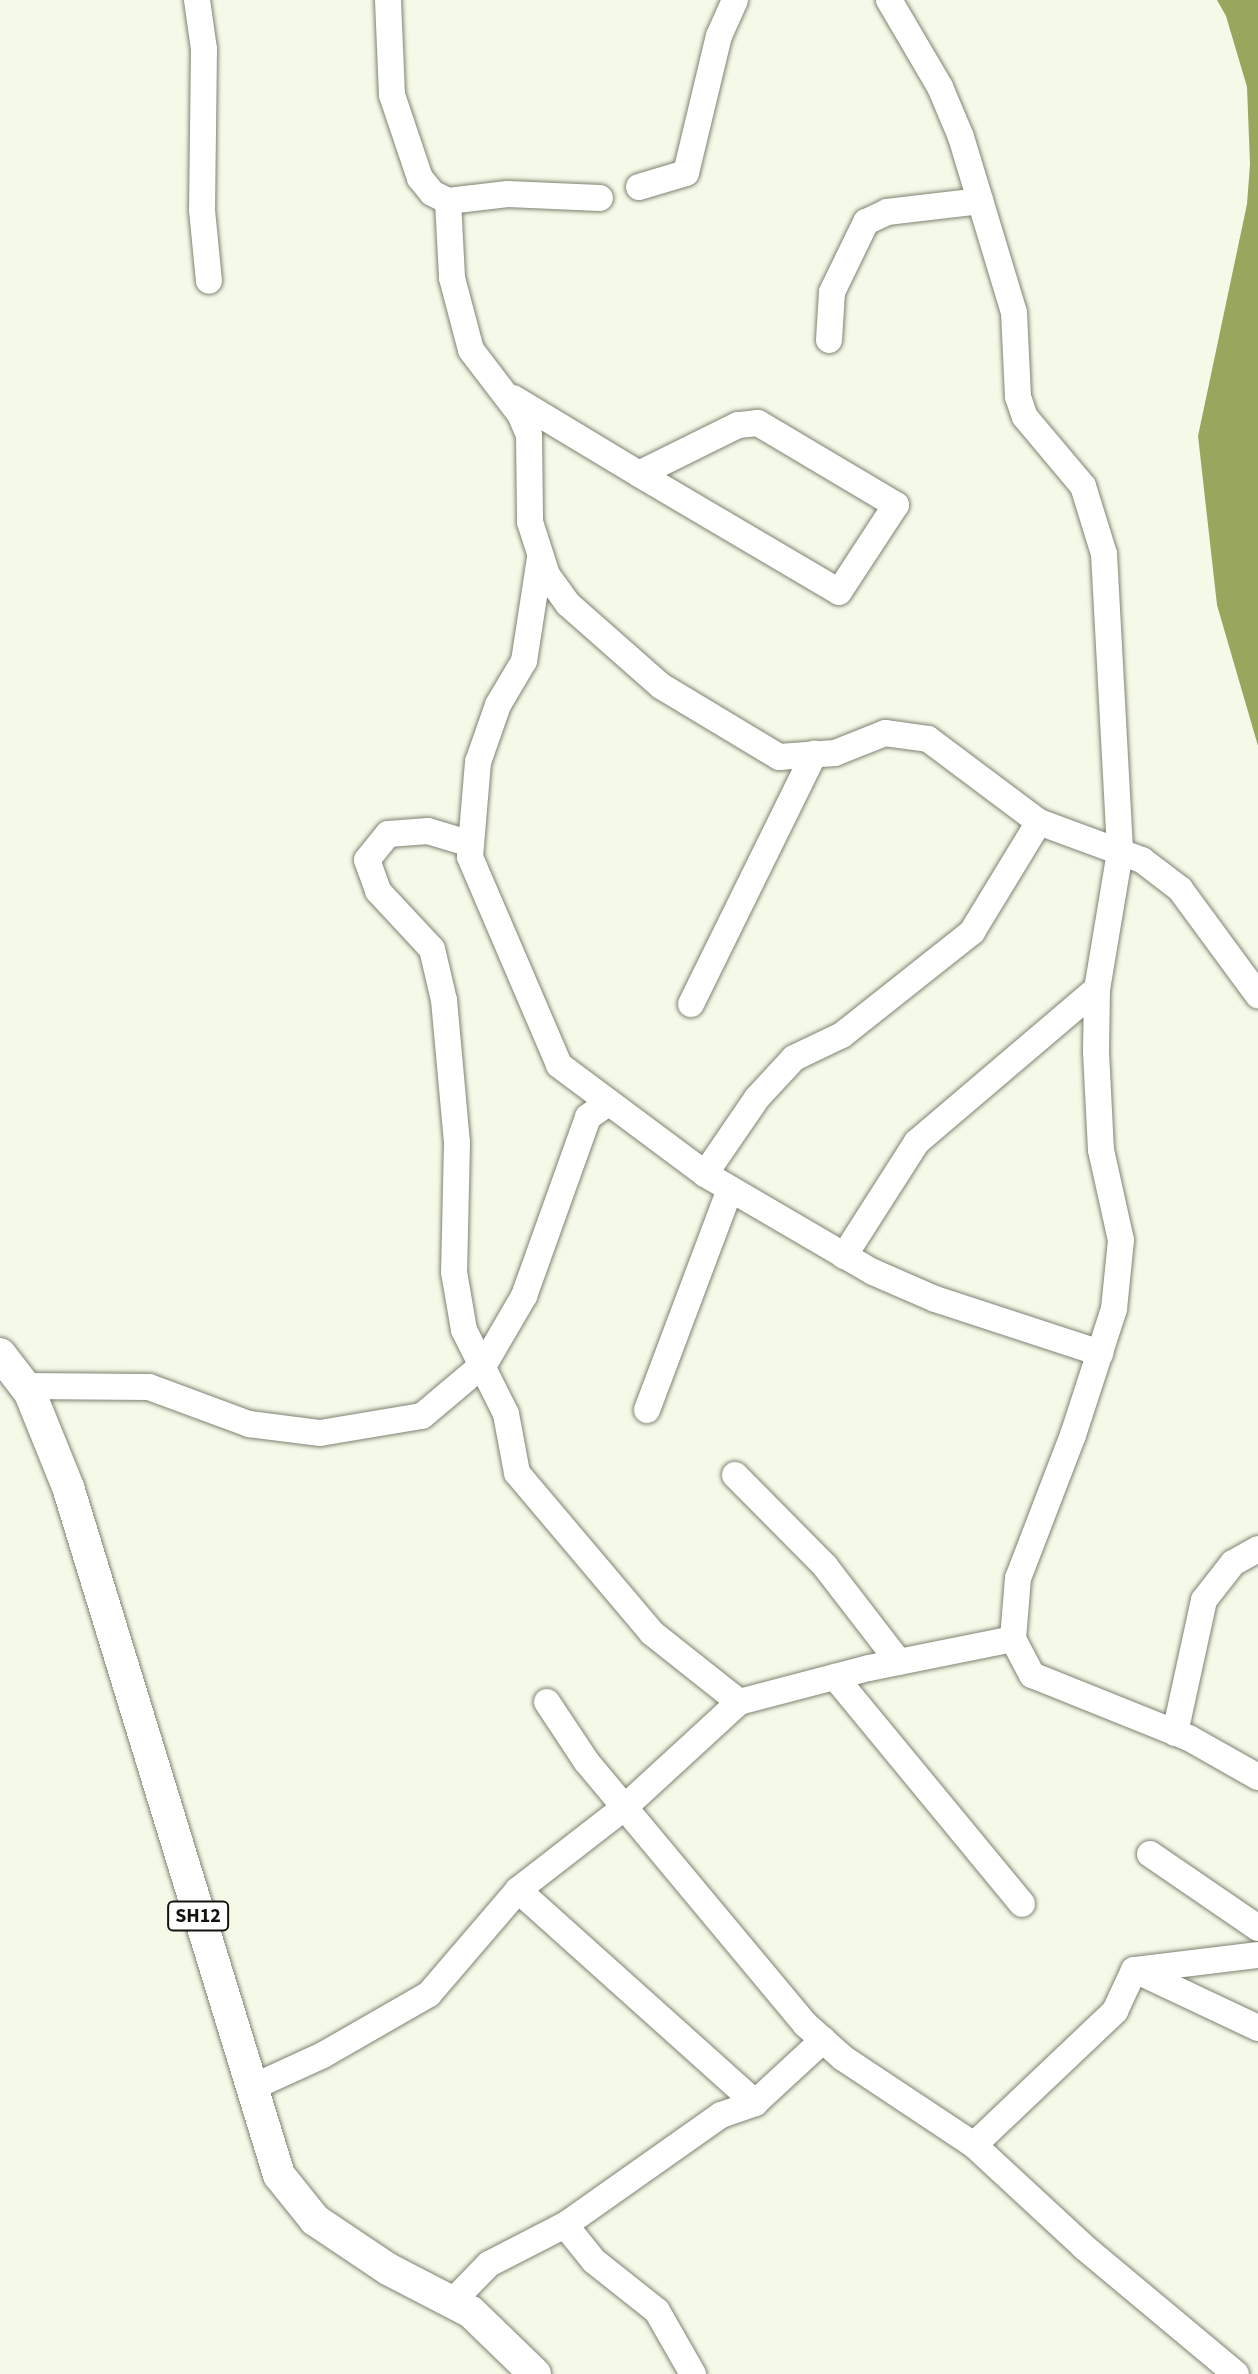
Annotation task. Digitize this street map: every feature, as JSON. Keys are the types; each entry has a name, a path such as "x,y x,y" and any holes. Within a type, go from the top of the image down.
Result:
{"main road":[{"name":"SH12","path":"0,1354 25,1386 68,1487 279,2175 315,2220 388,2269 471,2312 535,2374"}],"street":[{"path":"197,0 204,49 202,210 209,281"},
{"path":"387,0 392,95 420,178 432,193 448,201 508,194 600,198"},
{"path":"639,187 686,173 719,36 735,0"},
{"path":"889,0 947,102 980,201 1018,329 1022,407 1034,432 1083,486 1101,536 1120,852 1097,989 1101,1150 1121,1240 1114,1309 1018,1578 1013,1639 1032,1675 1175,1733 1258,1777"},
{"path":"448,201 452,278 462,321 476,360 520,414 531,444 529,514 540,558 568,604 661,686 779,757 835,753 885,733 928,739 1039,822 1142,860 1180,889 1258,995"},
{"path":"829,340 832,292 866,222 887,212 980,201"},
{"path":"504,393 639,474 839,592 896,505 758,423 738,425 639,474"},
{"path":"540,558 524,661 498,705 478,762 470,857 559,1065 705,1174 844,1256 935,1299 1100,1353"},
{"path":"691,1004 814,754"},
{"path":"705,1174 757,1098 794,1058 842,1035 972,932 1039,822"},
{"path":"471,844 428,831 388,834 367,860 378,891 432,949 444,1000 457,1143 454,1272 464,1330 485,1363 506,1414 517,1473 652,1633 739,1702"},
{"path":"844,1256 917,1142 1097,989"},
{"path":"25,1386 149,1387 249,1424 320,1433 422,1416 485,1363 524,1296 588,1117 608,1103"},
{"path":"647,1410 730,1189"},
{"path":"735,1475 825,1566 899,1662"},
{"path":"1175,1733 1204,1600 1233,1563 1258,1549"},
{"path":"251,2088 323,2055 429,1994 518,1890 625,1807 739,1702 899,1662 1013,1639"},
{"path":"835,1677 1022,1904"},
{"path":"547,1702 625,1807 823,2040 974,2145 1129,2287 1236,2374"},
{"path":"1150,1854 1258,1928"},
{"path":"518,1890 755,2103"},
{"path":"1134,1970 1258,1955"},
{"path":"974,2145 1115,2011 1134,1970"},
{"path":"1134,1970 1258,2028"},
{"path":"452,2302 489,2264 565,2225 721,2115 755,2103 823,2040"},
{"path":"565,2225 594,2261 657,2311 693,2374"}],"shaded area":[{"path":"1217,0 1258,0 1258,746 1217,605 1198,436 1247,204 1250,164 1247,87 1226,16"}]}
